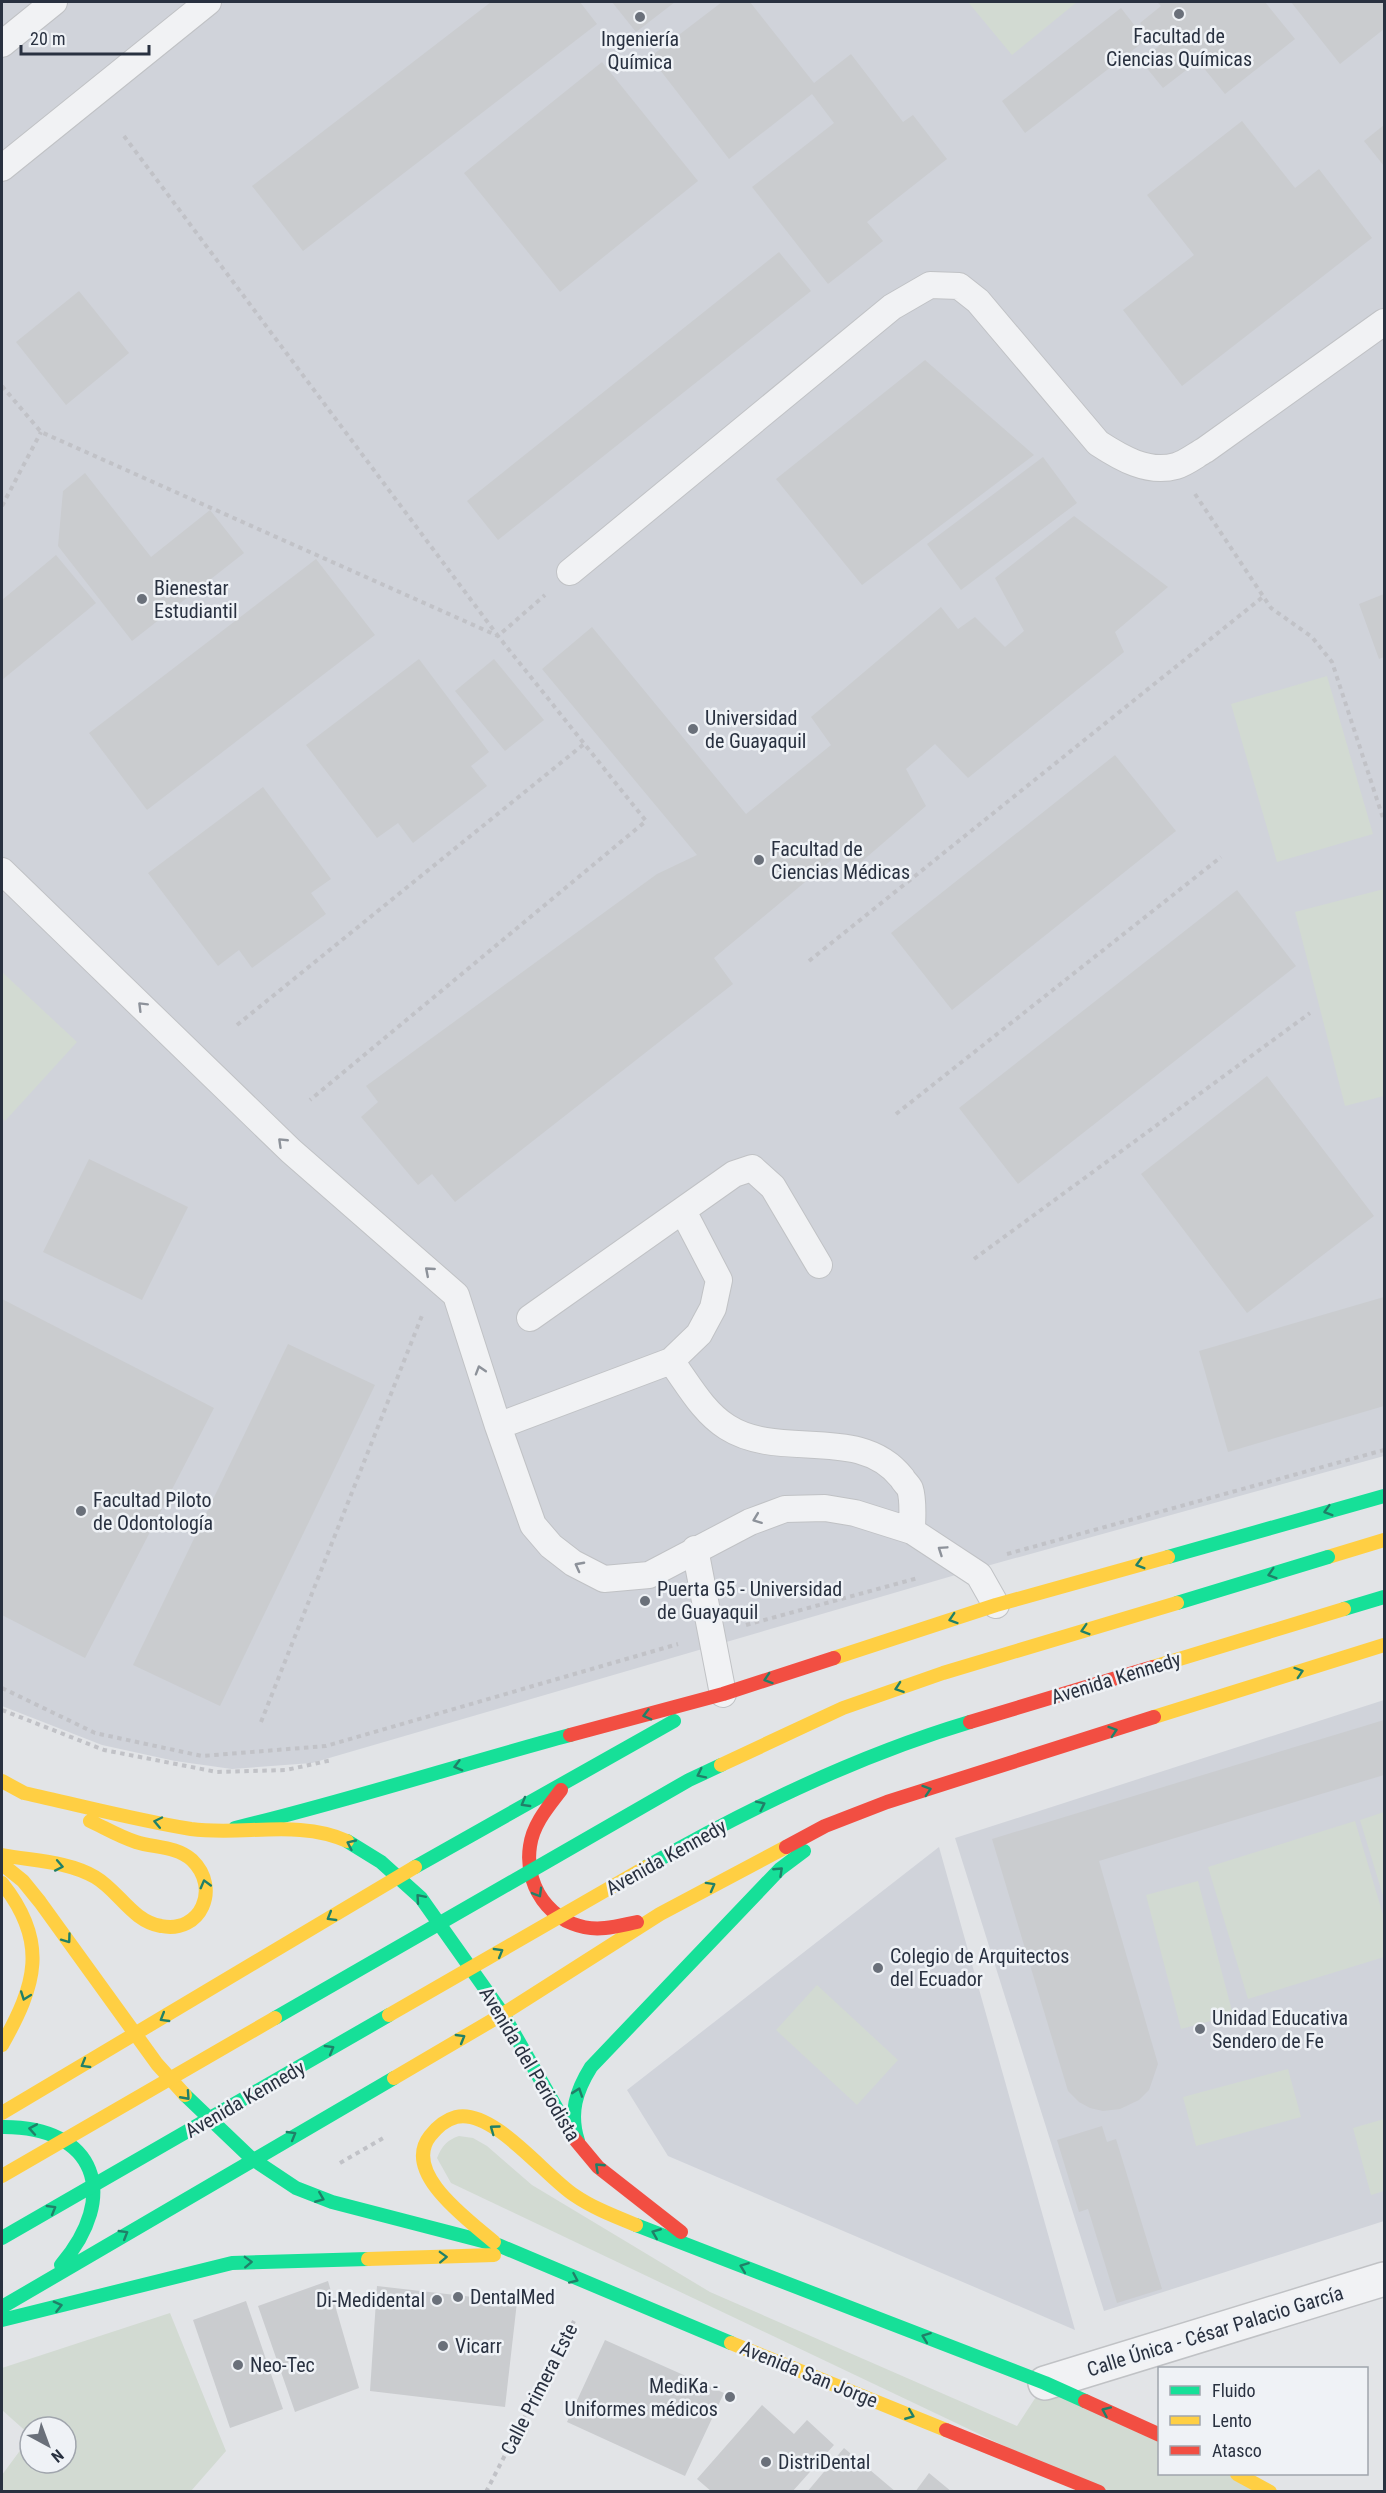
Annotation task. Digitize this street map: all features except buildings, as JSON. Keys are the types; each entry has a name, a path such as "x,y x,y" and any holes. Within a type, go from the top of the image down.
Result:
{"main road":[{"path":"24,1793 193,1829 236,1828 319,1808 441,1770 723,1694 996,1605 1384,1496"},
{"path":"2,2175 689,1780 772,1739 843,1708 943,1673 1384,1540"},
{"name":"Avenida Kennedy","path":"2,2238 716,1827 795,1788 863,1758 960,1725 1384,1597"},
{"path":"2,2307 252,2158 503,2014 660,1914 825,1826 887,1802 1384,1645"},
{"path":"2,2113 399,1876 579,1772 723,1694"},
{"path":"579,1772 546,1804 536,1821 529,1840 526,1860 532,1884 546,1907 563,1920 583,1928 621,1928 660,1914"},
{"path":"2,1781 24,1793 136,1842 183,1853 197,1865 206,1880 207,1895 202,1909 191,1918 177,1926 159,1926 141,1917 95,1876 79,1870 2,1855"},
{"path":"581,2148 572,2116 578,2089 591,2067 780,1869 832,1832 887,1802"},
{"name":"Avenida del Periodista","path":"236,1828 308,1831 335,1836 357,1846 399,1876 422,1898 503,2014 567,2129 581,2148 598,2168 711,2255"},
{"path":"2,1864 23,1881 40,1902 136,2035 196,2108 252,2158 296,2188 332,2202 498,2245 520,2255"},
{"path":"2,1883 18,1907 25,1926 33,1973 18,2013 2,2045"},
{"path":"498,2245 441,2193 426,2169 423,2147 436,2129 447,2120 467,2116 479,2119 494,2128 570,2193 598,2210 1045,2383 1158,2434"},
{"path":"2,2127 24,2127 47,2132 76,2150 90,2170 96,2194 93,2216 85,2235 70,2256 43,2283"},
{"path":"2,2320 232,2263 520,2255"},
{"name":"Avenida San Jorge","path":"520,2255 591,2286 1097,2491"},
{"path":"1239,2475 1270,2492"}],"street":[{"name":"Calle Única - César Palacio García","path":"1045,2383 1384,2279"}],"lane":[{"path":"2,44 54,2"},
{"path":"2,168 208,2"},
{"path":"570,572 892,307 930,285 958,286 978,301 1098,443 1118,456 1148,468 1177,466 1205,450 1384,322"},
{"path":"2,871 291,1151 456,1295 533,1525 551,1546 573,1563 604,1579 649,1575 750,1522 784,1509 825,1508 855,1513 912,1530 979,1575 996,1605"},
{"path":"530,1318 734,1174 752,1168 773,1187 819,1265"},
{"path":"498,1425 671,1361 699,1334 713,1308 719,1280 683,1211"},
{"path":"671,1361 707,1412 728,1428 748,1436 788,1444 850,1447 877,1457 896,1470 910,1489 912,1530"},
{"path":"695,1549 723,1694"}],"path":[{"path":"124,136 498,636 646,820 310,1100"},
{"path":"2,386 41,432 498,636"},
{"path":"2,506 41,432"},
{"path":"1177,466 1271,608 1312,637 1332,662 1384,821"},
{"path":"498,636 570,572"},
{"path":"809,961 1264,596"},
{"path":"237,1025 584,744"},
{"path":"896,1114 1221,857"},
{"path":"974,1259 1310,1014"},
{"path":"261,1722 424,1312 415,1304"},
{"path":"2,1688 95,1733"},
{"name":"Calle Primera Este","path":"486,2492 591,2286"}],"shaded area":[{"name":"Universidad de Guayaquil","path":"2,2 1384,2 1384,1456 976,1569 312,1763 232,1769 175,1761 102,1745 2,1706"},
{"path":"968,2 1077,2 1012,55"},
{"path":"1327,676 1373,834 1277,862 1231,704"},
{"path":"1384,889 1384,1096 1345,1106 1295,912"},
{"path":"2,972 77,1042 5,1121 2,1118"},
{"name":"Unidad Educativa Sendero de Fe","path":"1384,1700 1384,2221 1104,2311 955,1838"},
{"path":"1384,1812 1384,1899 1360,1820"},
{"path":"1355,1821 1384,1918 1384,1957 1248,1999 1208,1867"},
{"name":"Colegio de Arquitectos del Ecuador","path":"939,1847 1075,2330 668,2156 627,2090"},
{"path":"1198,1881 1233,2015 1181,2029 1146,1895"},
{"path":"817,1985 898,2060 857,2105 776,2030"},
{"path":"1288,2069 1301,2117 1196,2146 1183,2097"},
{"path":"1384,2119 1384,2191 1371,2195 1353,2128"},
{"path":"459,2136 473,2138 487,2146 532,2185 710,2292 1017,2426 1045,2383 1158,2435 1158,2475 1239,2475 1270,2491 1099,2491 451,2183 437,2158 445,2144"},
{"path":"170,2313 226,2451 191,2491 2,2491 2,2475 18,2453 18,2475 78,2475 78,2415 18,2415 18,2424 2,2410 2,2368"}],"traffic: fast":[{"path":"1168,1557 1384,1496"},
{"path":"1177,1603 1328,1557"},
{"path":"1344,1609 1384,1597"},
{"path":"415,1867 674,1721"},
{"path":"646,1867 724,1824 804,1785 886,1751 970,1722"},
{"path":"235,1828 570,1735"},
{"path":"275,2018 689,1780 721,1765"},
{"path":"347,1841 381,1862 421,1898 503,2014 573,2137"},
{"path":"578,2141 574,2112 581,2085 591,2067 780,1869 804,1851"},
{"path":"2,2238 389,2015"},
{"path":"2,2307 394,2078"},
{"path":"185,2095 251,2158 296,2188 332,2202 498,2245 731,2343"},
{"path":"2,2127 34,2130 60,2138 78,2152 89,2170 93,2191 90,2214 79,2239 61,2265"},
{"path":"636,2225 1045,2383 1085,2401"},
{"path":"2,2320 232,2263 368,2259"}],"traffic: slow":[{"path":"1328,1557 1384,1540"},
{"path":"834,1658 996,1605 1168,1557"},
{"path":"721,1765 843,1708 943,1673 1177,1603"},
{"path":"1153,1667 1344,1609"},
{"path":"1154,1717 1384,1645"},
{"path":"2,1781 24,1793 191,1829 210,1831 290,1829 329,1834 347,1841"},
{"path":"2,1855 61,1865 95,1877 134,1912 151,1923 175,1927 187,1923 196,1916 202,1906 205,1883 201,1871 192,1860 179,1852 130,1840 90,1821"},
{"path":"394,2078 503,2014 660,1914 786,1847"},
{"path":"2,1864 23,1881 40,1902 157,2064 185,2095"},
{"path":"2,2113 415,1867"},
{"path":"389,2015 646,1867"},
{"path":"2,1883 17,1904 27,1925 32,1944 29,1983 23,2003 2,2045"},
{"path":"2,2176 275,2018"},
{"path":"494,2242 442,2195 424,2165 423,2150 430,2136 442,2124 456,2117 471,2117 486,2123 518,2146 574,2195 596,2208 636,2225"},
{"path":"368,2259 494,2255"},
{"path":"731,2343 946,2430"},
{"path":"1239,2475 1270,2492"}],"traffic: jam":[{"path":"570,1735 723,1694 834,1658"},
{"path":"970,1722 1153,1667"},
{"path":"786,1847 825,1826 887,1802 1154,1717"},
{"path":"561,1790 534,1830 530,1846 529,1863 538,1893 547,1906 572,1924 588,1928 605,1928 637,1922"},
{"path":"573,2137 598,2167 681,2232"},
{"path":"1085,2401 1158,2434"},
{"path":"946,2430 1099,2492"}],"place":[{"name":"Facultad de Ciencias Químicas","path":"1179,14"},
{"name":"Ingeniería Química","path":"640,17"},
{"name":"Bienestar Estudiantil","path":"142,599"},
{"name":"Universidad de Guayaquil","path":"693,729"},
{"name":"Facultad de Ciencias Médicas","path":"759,860"},
{"name":"Facultad Piloto de Odontología","path":"81,1511"},
{"name":"Puerta G5 - Universidad de Guayaquil","path":"645,1601"},
{"name":"Colegio de Arquitectos del Ecuador","path":"878,1968"},
{"name":"Unidad Educativa Sendero de Fe","path":"1200,2029"},
{"name":"DentalMed","path":"458,2297"},
{"name":"Di-Medidental","path":"437,2300"},
{"name":"Vicarr","path":"443,2346"},
{"name":"Neo-Tec","path":"238,2365"},
{"name":"MediKa - Uniformes médicos","path":"730,2397"},
{"name":"DistriDental","path":"766,2462"}]}
